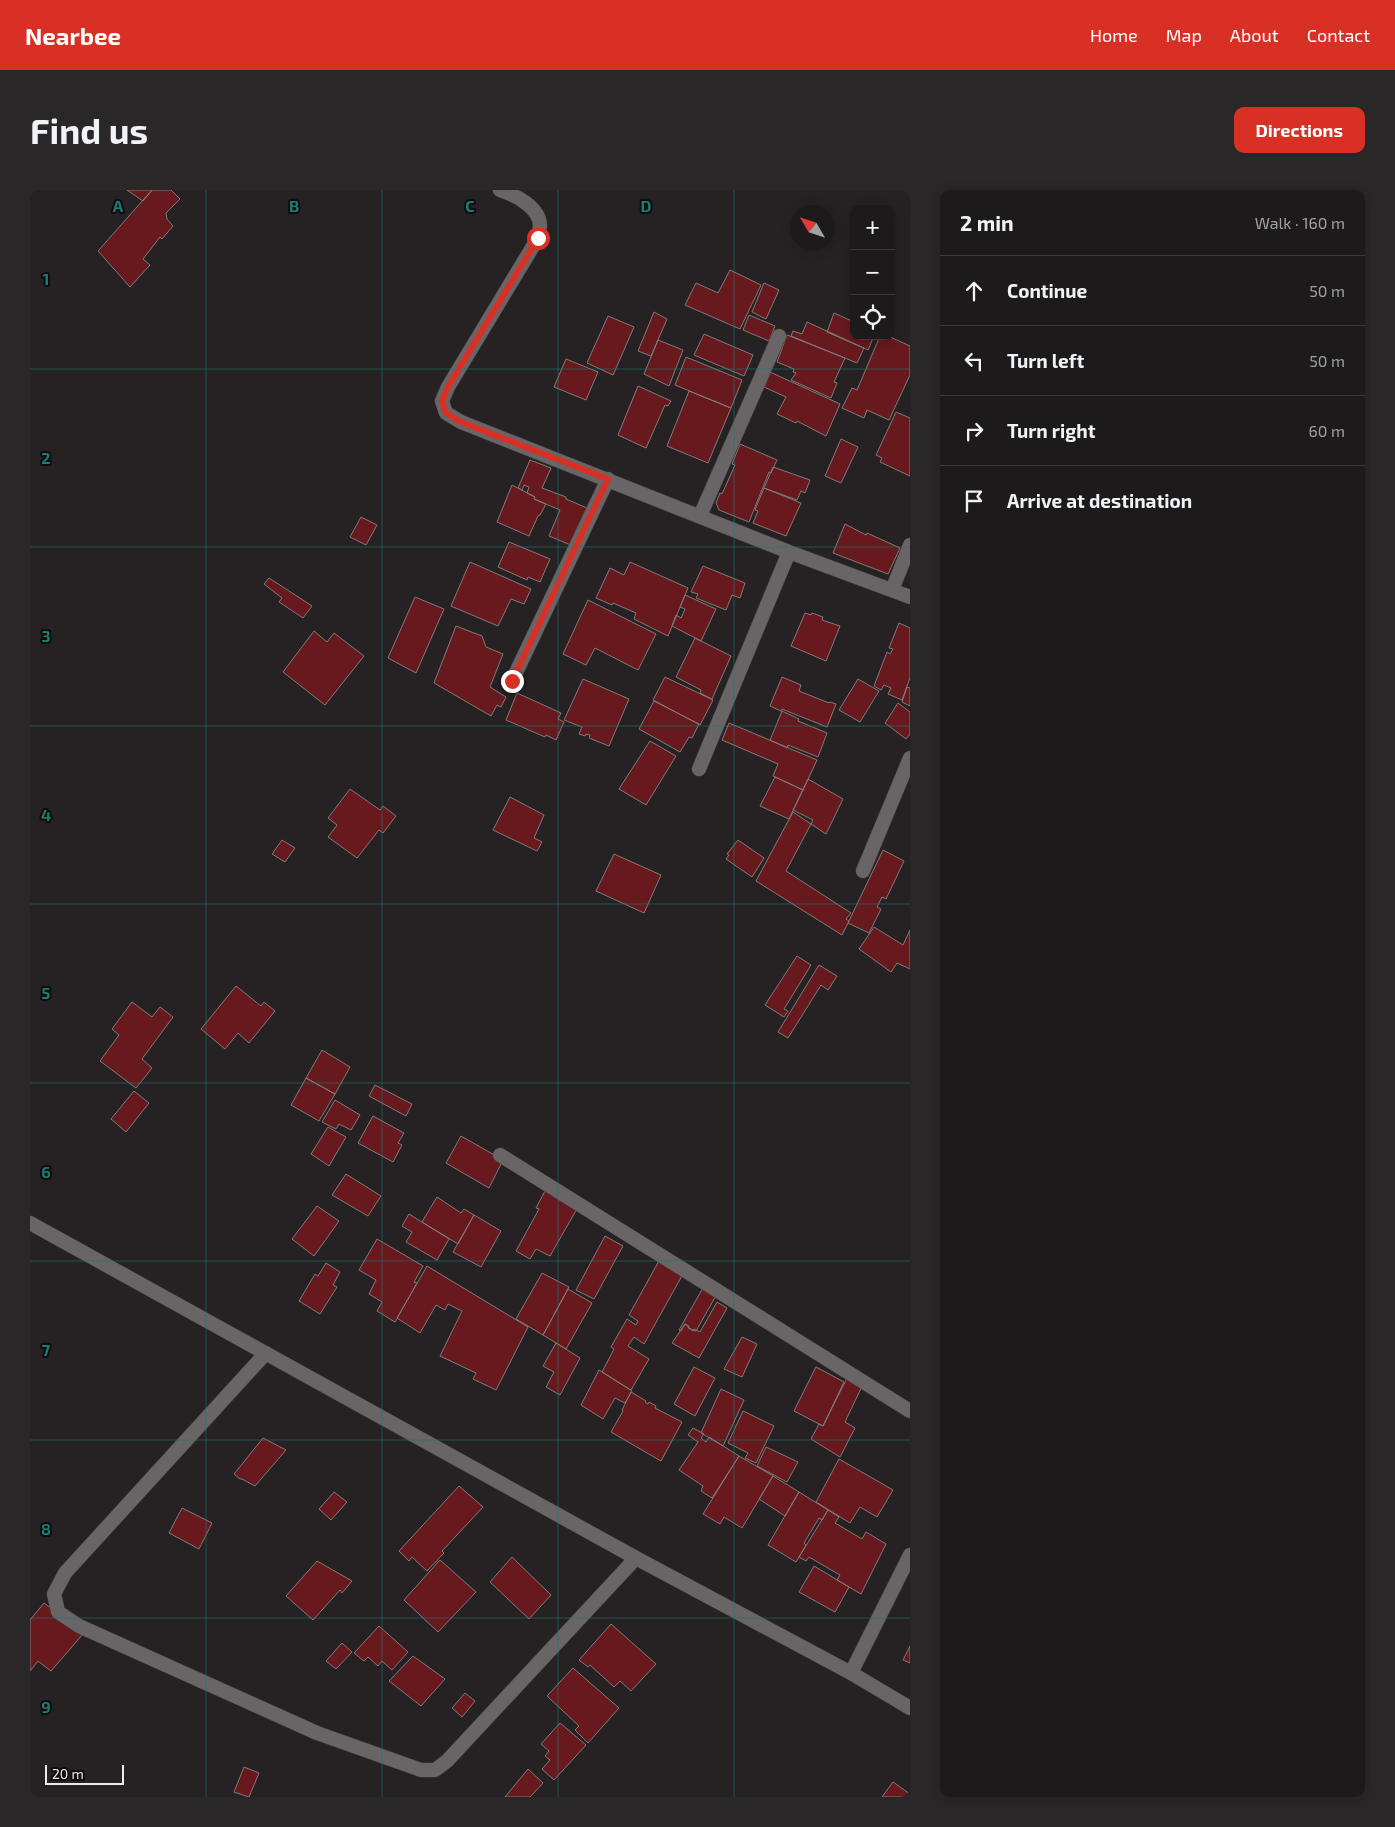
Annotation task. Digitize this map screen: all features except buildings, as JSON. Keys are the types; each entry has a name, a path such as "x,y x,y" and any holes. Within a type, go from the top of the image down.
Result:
{"street":[{"path":"500,190 514,195 526,203 536,214 540,225 538,238 448,387 442,401 446,413 461,422 789,552 910,597"},
{"path":"700,516 779,336"},
{"path":"512,681 608,479"},
{"path":"892,590 910,545"},
{"path":"699,769 789,552"},
{"path":"863,871 910,758"},
{"path":"500,1155 910,1411"},
{"path":"30,1223 636,1558 851,1673 910,1708"},
{"path":"266,1353 65,1573 54,1594 58,1612 79,1626 317,1732 421,1770 435,1770 447,1761 636,1558"},
{"path":"851,1673 910,1555"}],"route":[{"path":"512,681 608,479 461,422 446,413 442,401 448,387 538,238"}]}
